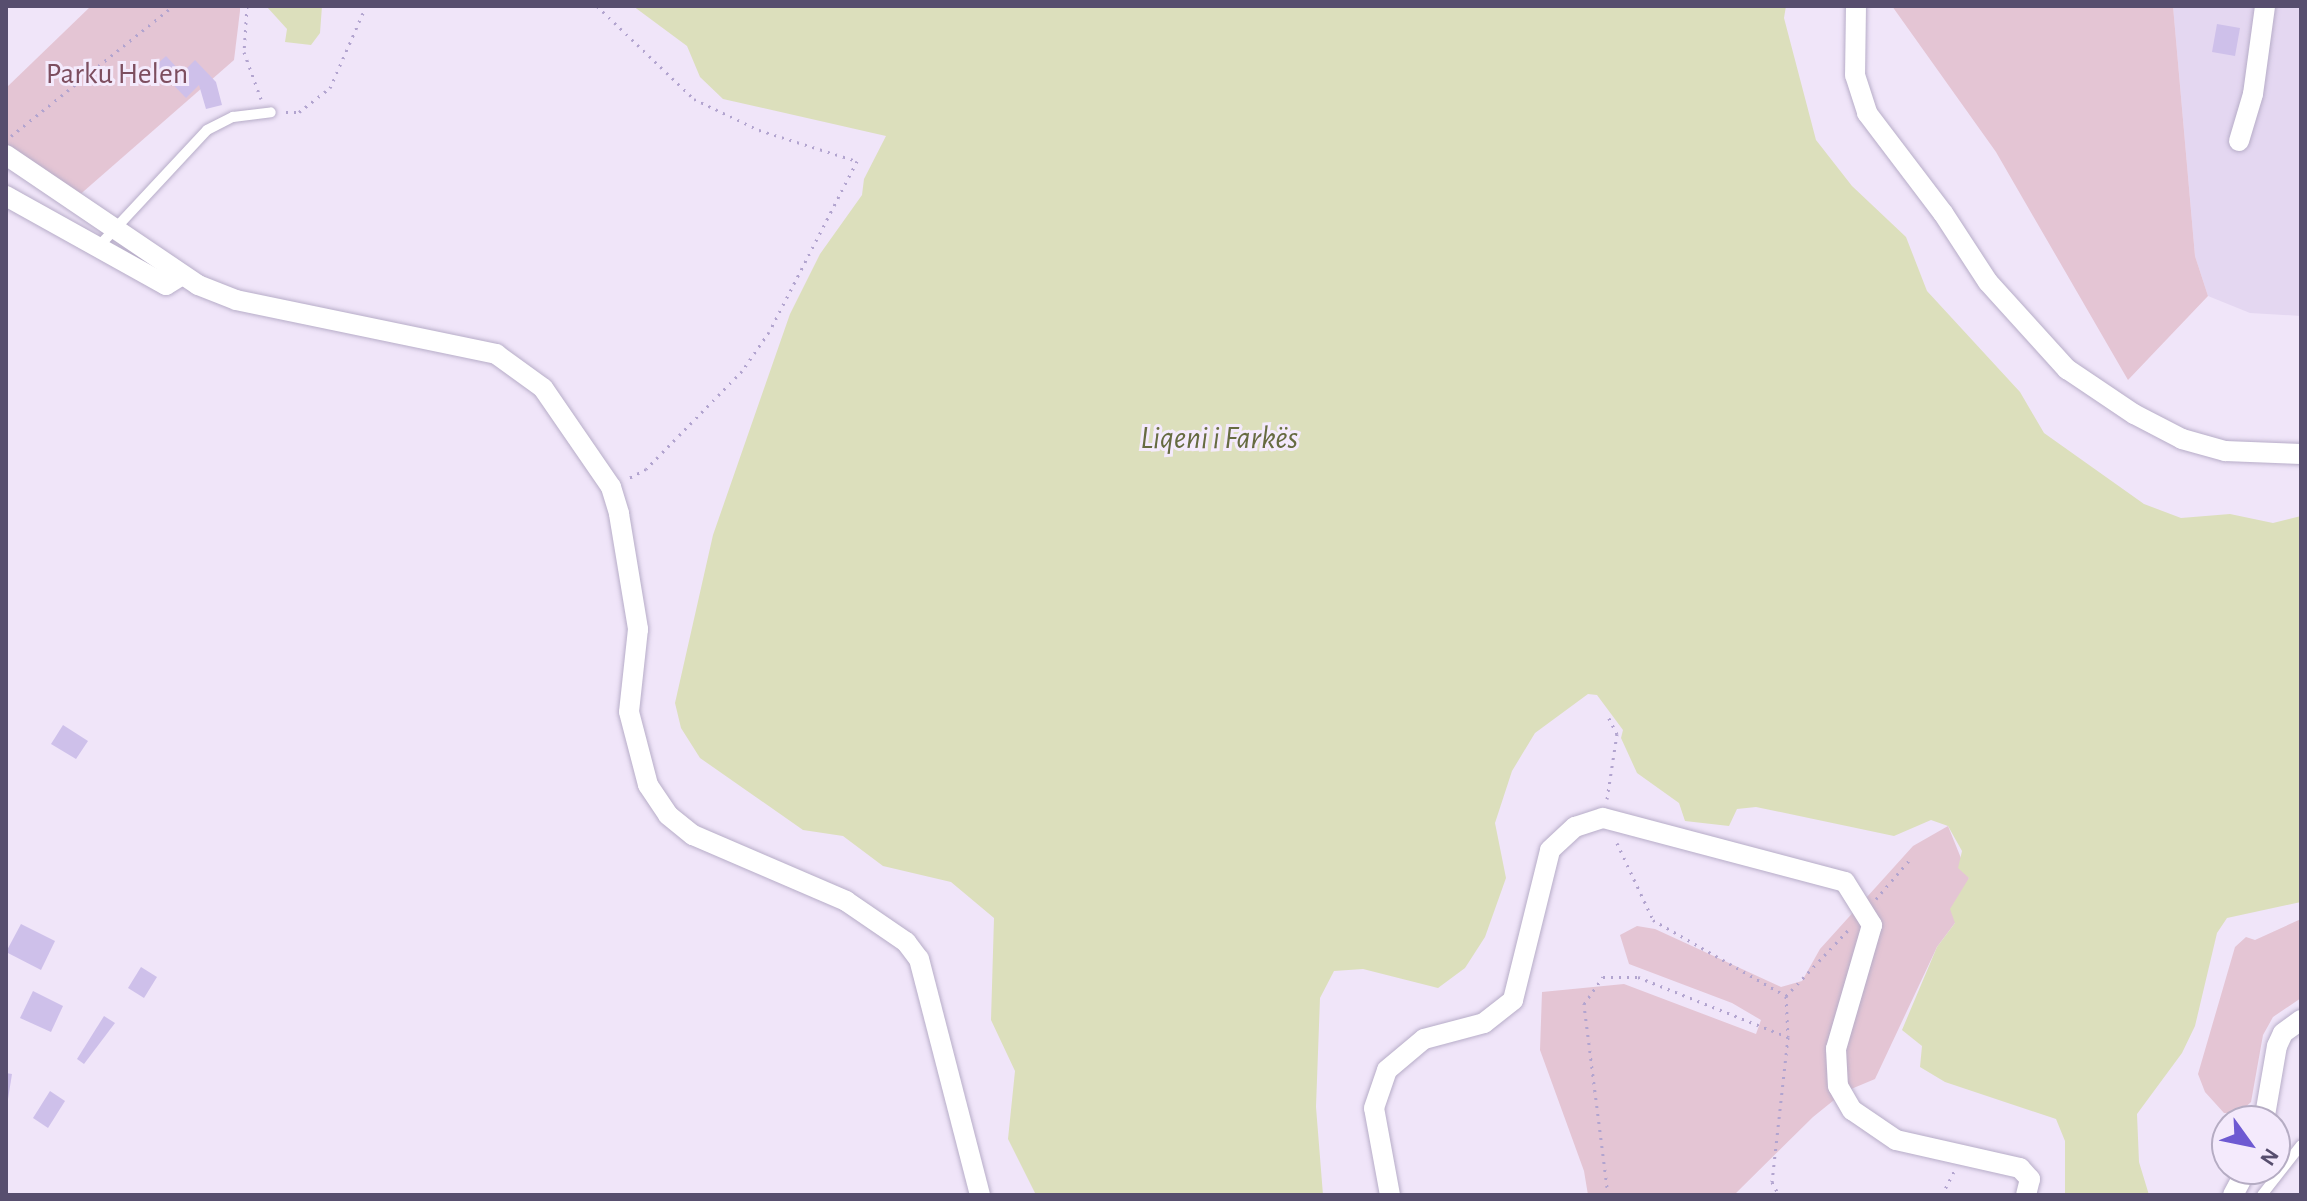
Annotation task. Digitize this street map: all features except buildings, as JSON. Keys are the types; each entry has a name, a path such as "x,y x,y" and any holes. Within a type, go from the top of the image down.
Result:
{"street":[{"path":"1856,6 1855,75 1867,113 1943,213 1988,282 2067,369 2134,414 2182,439 2225,451 2301,454"},
{"path":"2239,141 2253,94 2265,6"},
{"path":"6,155 182,275 236,300 496,354 543,388 611,487 638,629 629,712 648,785 668,815 693,835 846,901 906,942 919,959 980,1195"},
{"path":"6,196 166,285 182,275"},
{"path":"1390,1195 1374,1108 1387,1070 1424,1039 1499,1016 1519,983 1550,850 1575,827 1603,818 1845,882 1866,911 1872,938 1836,1049 1838,1086 1852,1110 1896,1140 2028,1172 2026,1195"},
{"path":"2267,1105 2277,1046 2283,1033 2301,1020"}],"lane":[{"path":"99,246 207,130 233,117 271,112"},
{"path":"2262,1195 2301,1145"}],"path":[{"path":"17,134 173,6"},
{"path":"247,6 244,52 258,94 271,112 299,112 330,88 366,6"},
{"path":"597,6 694,99 759,130 857,161 769,332 742,371 646,469 611,487"},
{"path":"1609,718 1617,734 1603,818 1653,920 1786,996 1788,1037 1772,1182 1779,1195"},
{"path":"1608,1195 1584,1004 1603,977 1638,977 1788,1037"},
{"path":"1942,1195 1960,1156"}],"shaded area":[{"path":"2173,6 2301,6 2301,316 2250,313 2208,296 2195,256"}],"green space":[{"name":"Parku Helen","path":"91,6 240,6 240,11 234,60 76,198 6,150 6,88"},
{"path":"1892,6 2173,6 2195,256 2208,296 2128,380 1996,152"},
{"path":"1948,826 1969,878 1955,923 1937,947 1875,1079 1844,1092 1813,1117 1734,1195 1588,1195 1584,1171 1540,1050 1542,992 1624,984 1756,1034 1761,1020 1732,1003 1629,964 1620,935 1637,926 1655,929 1781,987 1802,981 1820,949 1913,846"},
{"path":"2301,919 2301,998 2273,1017 2263,1035 2251,1102 2248,1105 2217,1105 2205,1092 2198,1074 2235,947 2246,937 2255,940"}],"water":[{"path":"322,6 320,33 311,45 285,42 287,29 267,7"},
{"name":"Liqeni i Farkës","path":"633,6 1786,6 1784,18 1816,140 1852,186 1906,237 1927,291 2020,392 2044,433 2144,504 2181,518 2230,514 2273,523 2301,516 2301,902 2227,918 2217,933 2195,1026 2182,1053 2137,1114 2139,1162 2149,1195 2065,1195 2065,1141 2056,1119 1945,1082 1920,1067 1922,1046 1902,1030 1937,947 1955,923 1950,909 1969,878 1958,868 1962,851 1948,826 1931,820 1894,836 1756,807 1737,809 1729,826 1685,821 1679,803 1637,773 1621,738 1623,730 1597,695 1588,694 1535,733 1512,771 1495,823 1506,878 1485,937 1465,968 1438,988 1363,969 1334,971 1320,998 1316,1107 1323,1195 1036,1195 1008,1139 1015,1071 991,1020 994,918 951,882 883,866 843,836 803,830 700,758 681,728 675,703 713,535 790,314 820,254 862,195 864,179 886,136 723,99 700,77 687,46"}]}
